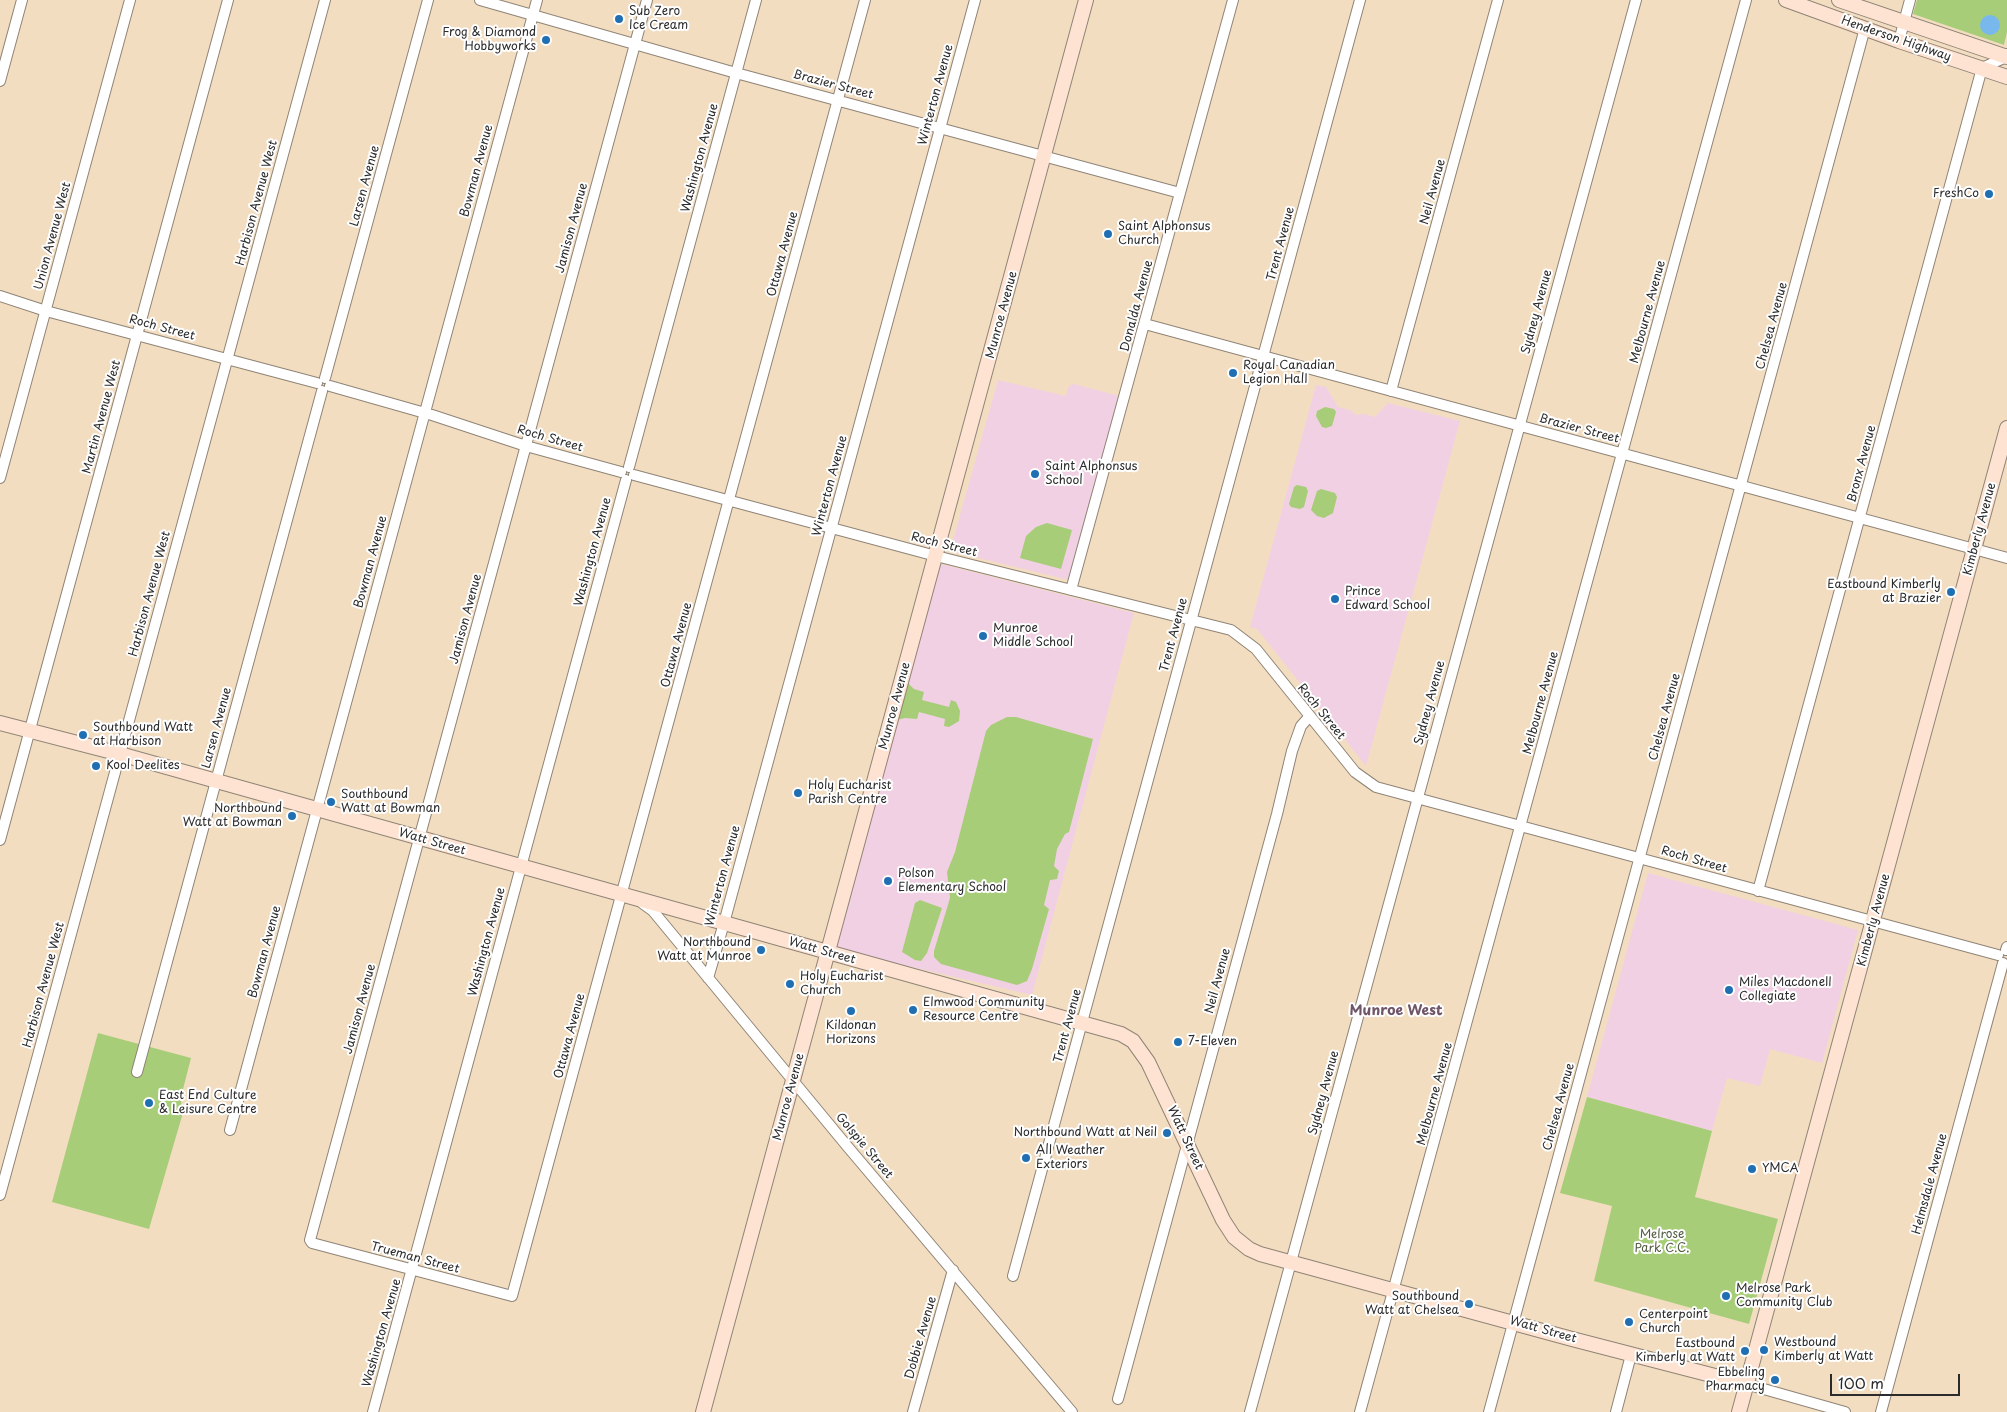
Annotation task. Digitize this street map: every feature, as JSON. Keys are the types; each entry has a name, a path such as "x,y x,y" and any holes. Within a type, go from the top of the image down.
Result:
{"street":[{"path":"0,81 22,0"},
{"name":"Union Avenue West","path":"0,478 130,0"},
{"name":"Martin Avenue West","path":"0,840 228,0"},
{"name":"Harbison Avenue West","path":"0,1195 325,0"},
{"name":"Larsen Avenue","path":"137,1072 428,0"},
{"name":"Brazier Street","path":"480,0 940,129 1180,193"},
{"name":"Bowman Avenue","path":"230,1130 537,0"},
{"name":"Jamison Avenue","path":"312,1243 310,1240 647,0"},
{"name":"Washington Avenue","path":"373,1412 756,0"},
{"name":"Ottawa Avenue","path":"512,1296 628,897 729,501 865,0"},
{"name":"Winterton Avenue","path":"708,978 975,0"},
{"name":"Munroe Avenue","path":"703,1412 1086,0"},
{"name":"Donalda Avenue","path":"1072,590 1233,0"},
{"name":"Trent Avenue","path":"1013,1276 1360,0"},
{"name":"Neil Avenue","path":"1391,392 1498,0"},
{"name":"Sydney Avenue","path":"1250,1412 1636,0"},
{"name":"Melbourne Avenue","path":"1360,1412 1395,1290 1746,0"},
{"name":"Henderson Highway","path":"1786,0 1899,41 2007,77"},
{"name":"Henderson Highway","path":"1839,0 2007,56"},
{"path":"1899,41 1910,0"},
{"name":"Chelsea Avenue","path":"1489,1412 1865,28"},
{"path":"1982,68 2007,56"},
{"name":"Bronx Avenue","path":"1758,891 1982,68"},
{"name":"Roch Street","path":"0,296 46,311 138,334 425,413 526,446 936,556 1231,630 1256,648 1309,717 1355,772 1376,787 1874,922 2005,955"},
{"name":"Brazier Street","path":"1146,324 2007,558"},
{"name":"Kimberly Avenue","path":"1739,1412 2007,428"},
{"name":"Neil Avenue","path":"1118,1400 1292,751 1301,726 1309,717"},
{"name":"Watt Street","path":"0,723 120,754 1121,1034 1133,1040 1141,1049 1158,1080 1223,1220 1234,1237 1249,1249 1260,1254 1844,1412"},
{"name":"Golspie Street","path":"628,897 653,910 1072,1412"},
{"name":"Helmsdale Avenue","path":"1880,1412 2005,955"},
{"name":"Trueman Street","path":"312,1243 512,1296"},
{"name":"Dobbie Avenue","path":"913,1412 953,1270"},
{"path":"1616,1412 1632,1355"}],"shaded area":[{"name":"Saint Alphonsus School","path":"998,380 1066,396 1069,386 1074,384 1119,396 1069,580 950,551"},
{"name":"Prince Edward School","path":"1316,385 1326,387 1338,407 1350,410 1356,415 1364,414 1375,417 1388,403 1460,421 1366,766 1257,629 1250,627"},
{"path":"937,563 1134,613 1032,995 835,949"},
{"name":"Miles Macdonell Collegiate","path":"1648,873 1858,930 1822,1063 1770,1049 1760,1086 1727,1078 1712,1131 1587,1097"}],"green space":[{"path":"1917,0 2007,0 2007,32 2004,45 1913,14"},
{"path":"1325,407 1334,409 1336,412 1332,426 1326,428 1322,427 1316,416 1317,411"},
{"path":"1297,485 1306,487 1308,491 1304,507 1300,509 1291,507 1289,504 1294,487"},
{"path":"1321,489 1335,493 1337,497 1333,513 1324,518 1317,516 1311,510 1317,491"},
{"path":"1047,523 1072,530 1061,569 1020,558 1026,536 1036,527"},
{"path":"907,682 914,689 924,692 922,700 949,707 951,700 956,702 960,711 959,721 949,727 944,726 945,719 919,712 917,719 905,718 897,720"},
{"path":"1007,717 1016,717 1093,739 1069,832 1065,834 1057,849 1054,866 1059,871 1057,879 1050,880 1044,905 1049,909 1032,969 1027,981 1017,985 941,964 934,957 934,951 950,898 947,872 955,852 986,731 991,725"},
{"path":"920,900 942,908 927,953 921,961 915,960 902,952 915,903"},
{"path":"98,1033 191,1058 181,1097 182,1116 149,1229 52,1202"},
{"name":"Melrose Park C.C.","path":"1587,1097 1712,1131 1695,1197 1778,1219 1749,1324 1594,1281 1612,1206 1560,1193"}],"water":[{"path":"1990,15 1997,18 2000,25 1997,32 1990,35 1983,32 1980,25 1983,18"}],"place":[{"name":"Sub Zero Ice Cream","path":"619,19"},
{"name":"Frog & Diamond Hobbyworks","path":"546,40"},
{"name":"FreshCo","path":"1989,194"},
{"name":"Saint Alphonsus Church","path":"1108,234"},
{"name":"Royal Canadian Legion Hall","path":"1233,373"},
{"name":"Saint Alphonsus School","path":"1035,474"},
{"name":"Eastbound Kimberly at Brazier","path":"1951,592"},
{"name":"Prince Edward School","path":"1335,599"},
{"name":"Munroe Middle School","path":"983,636"},
{"name":"Southbound Watt at Harbison","path":"83,735"},
{"name":"Kool Deelites","path":"96,766"},
{"name":"Holy Eucharist Parish Centre","path":"798,793"},
{"name":"Southbound Watt at Bowman","path":"331,802"},
{"name":"Northbound Watt at Bowman","path":"292,816"},
{"name":"Polson Elementary School","path":"888,881"},
{"name":"Northbound Watt at Munroe","path":"761,950"},
{"name":"Holy Eucharist Church","path":"790,984"},
{"name":"Miles Macdonell Collegiate","path":"1729,990"},
{"name":"Elmwood Community Resource Centre","path":"913,1010"},
{"name":"Kildonan Horizons","path":"851,1011"},
{"name":"7-Eleven","path":"1178,1042"},
{"name":"East End Culture & Leisure Centre","path":"149,1103"},
{"name":"Northbound Watt at Neil","path":"1167,1133"},
{"name":"All Weather Exteriors","path":"1026,1158"},
{"name":"YMCA","path":"1752,1169"},
{"name":"Melrose Park Community Club","path":"1726,1296"},
{"name":"Southbound Watt at Chelsea","path":"1469,1304"},
{"name":"Centerpoint Church","path":"1629,1322"},
{"name":"Westbound Kimberly at Watt","path":"1764,1350"},
{"name":"Eastbound Kimberly at Watt","path":"1745,1351"},
{"name":"Ebbeling Pharmacy","path":"1775,1380"}],"district":[{"name":"Munroe West","path":"1396,1011"}]}
